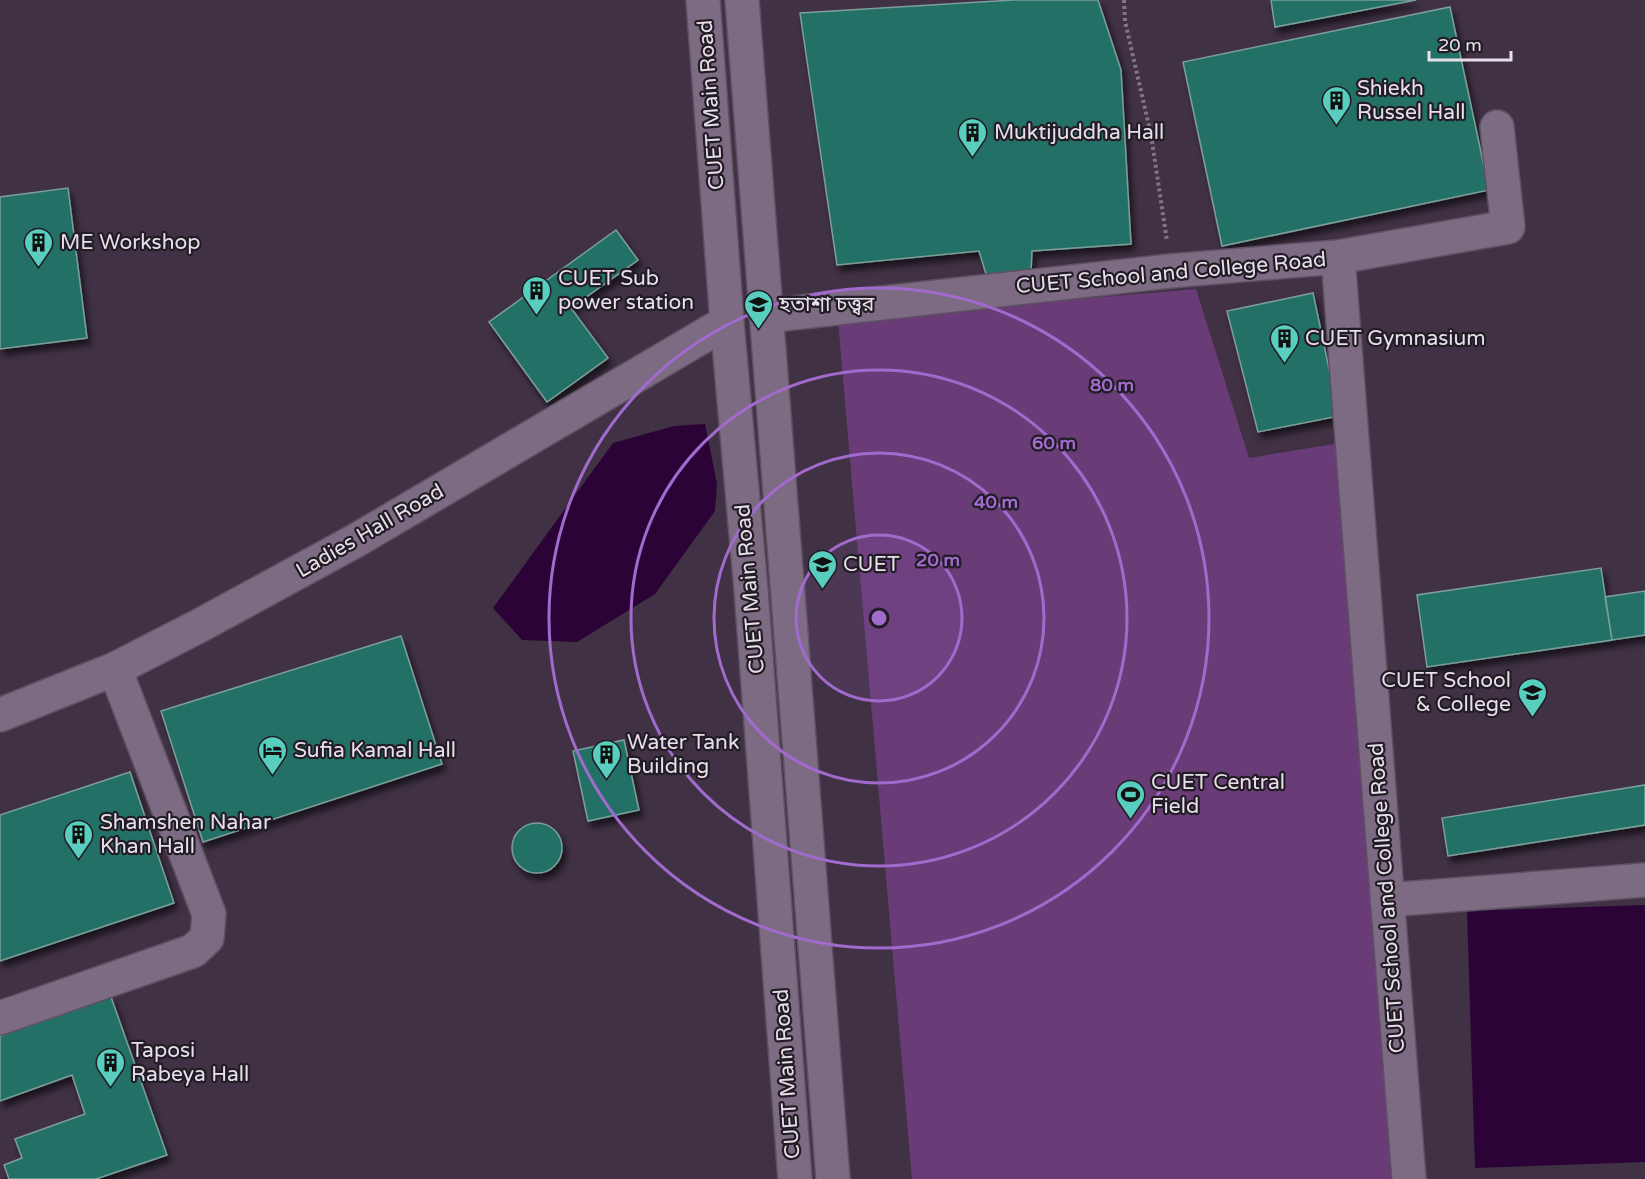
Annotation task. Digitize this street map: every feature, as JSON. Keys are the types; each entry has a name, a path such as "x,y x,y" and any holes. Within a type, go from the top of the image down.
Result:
{"street":[{"name":"CUET Main Road","path":"703,0 727,322 751,590 795,1179"},
{"name":"CUET Main Road","path":"742,0 833,1179"},
{"path":"1338,257 1508,227 1497,127"},
{"name":"CUET School and College Road","path":"766,316 1170,270 1338,257 1409,1179"},
{"name":"Ladies Hall Road","path":"0,715 115,669 355,541 727,322"},
{"path":"0,1018 193,951 207,938 209,914 115,669"},
{"path":"1387,900 1645,880"}],"path":[{"path":"1124,0 1125,21 1162,200 1170,270"}],"shaded area":[{"name":"CUET Central Field","path":"1196,289 1249,458 1352,441 1403,1179 912,1179 838,320"},
{"path":"705,424 717,484 715,511 655,594 577,642 522,640 493,608 613,443 674,426"},
{"path":"1645,905 1645,1162 1475,1168 1467,911"}],"building":[{"name":"Muktijuddha Hall","path":"1013,0 1098,0 1121,70 1131,244 1032,251 1031,271 986,274 979,251 837,265 800,13"},
{"path":"1271,0 1416,0 1275,27"},
{"name":"Shiekh Russel Hall","path":"1450,7 1489,190 1222,246 1183,62"},
{"name":"ME Workshop","path":"68,188 87,338 0,349 0,197"},
{"name":"CUET Sub power station","path":"616,230 638,260 571,308 608,358 547,402 489,322"},
{"name":"CUET Gymnasium","path":"1313,293 1339,416 1258,432 1227,311"},
{"path":"1601,568 1612,640 1427,667 1417,595"},
{"path":"1645,591 1645,635 1612,640 1605,597"},
{"name":"Sufia Kamal Hall","path":"401,636 442,764 203,842 161,711"},
{"name":"Water Tank Building","path":"624,740 639,810 588,821 573,751"},
{"name":"Shamshen Nahar Khan Hall","path":"130,772 174,903 0,961 0,815"},
{"path":"1645,785 1645,825 1448,856 1442,818"},
{"path":"537,823 551,827 558,834 562,848 558,862 551,869 537,873 523,869 516,862 512,848 516,834 523,827"},
{"name":"Taposi Rabeya Hall","path":"111,997 167,1155 96,1179 9,1179 4,1165 22,1158 15,1139 85,1114 72,1075 0,1101 0,1036"}],"place":[{"name":"Shiekh Russel Hall","path":"1336,126"},
{"name":"Muktijuddha Hall","path":"973,158"},
{"name":"ME Workshop","path":"39,268"},
{"name":"CUET Sub power station","path":"537,316"},
{"name":"হতাশা চত্ত্বর","path":"758,330"},
{"name":"CUET Gymnasium","path":"1284,364"},
{"name":"CUET","path":"822,590"},
{"name":"CUET School & College","path":"1532,718"},
{"name":"Sufia Kamal Hall","path":"273,776"},
{"name":"Water Tank Building","path":"606,780"},
{"name":"CUET Central Field","path":"1130,820"},
{"name":"Shamshen Nahar Khan Hall","path":"79,860"},
{"name":"Taposi Rabeya Hall","path":"110,1088"}]}
